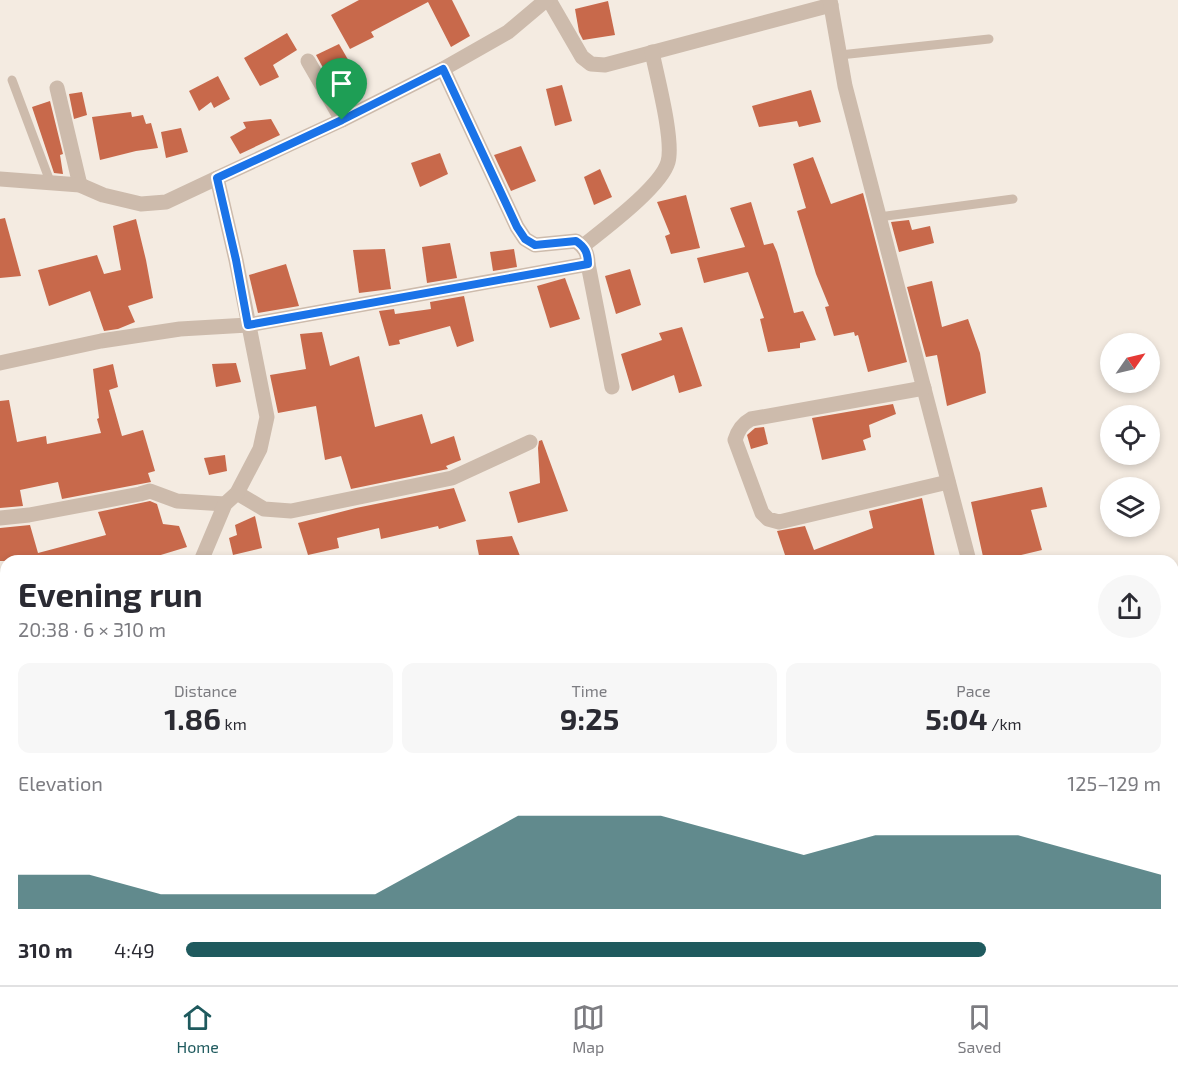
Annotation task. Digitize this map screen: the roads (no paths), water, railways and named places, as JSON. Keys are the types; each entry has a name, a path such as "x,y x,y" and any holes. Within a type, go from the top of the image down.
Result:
{"street":[{"path":"0,179 80,185 103,195 141,204 166,202 342,120 443,69 508,32 547,0 582,57 591,64 605,64 652,52 831,2 845,86 967,555"},
{"path":"583,246 647,192 668,163 669,141 652,52"},
{"path":"309,61 342,120"},
{"path":"443,69 517,227 525,239 535,245 576,241 583,246 588,255 612,387"},
{"path":"57,88 80,185"},
{"path":"204,555 225,504 237,493 260,448 267,417 236,260 217,178"},
{"path":"0,363 101,341 180,329 248,325 588,264"},
{"path":"924,388 751,419 744,423 735,440 762,513 768,519 779,522 948,482"},
{"path":"237,493 264,509 291,511 452,478 530,442"},
{"path":"0,518 29,515 140,494 150,490 177,501 225,504"}],"lane":[{"path":"840,55 989,39"},
{"path":"12,80 51,184"},
{"path":"879,217 1013,199"}]}
